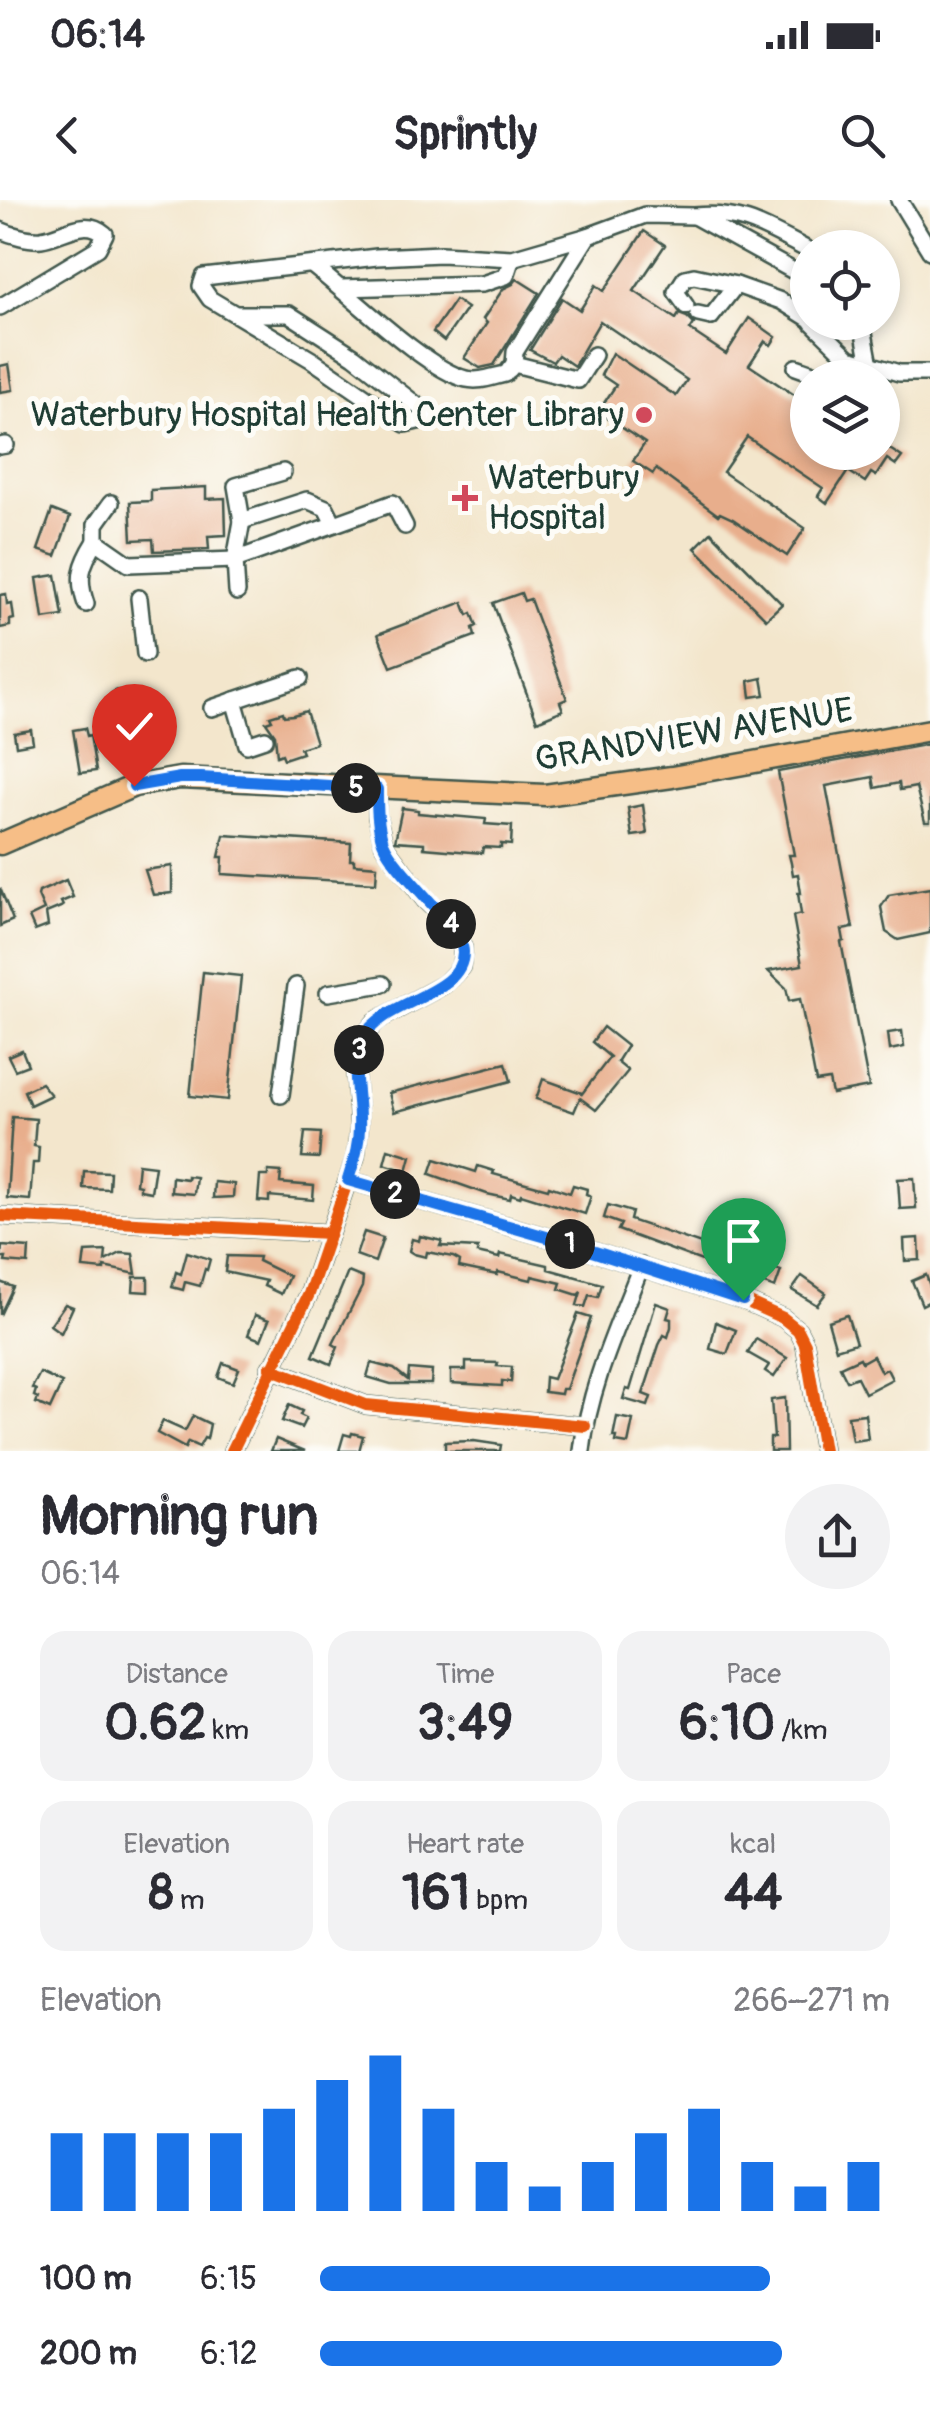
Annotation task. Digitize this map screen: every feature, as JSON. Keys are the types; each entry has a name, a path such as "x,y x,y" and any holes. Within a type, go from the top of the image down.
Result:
{"main road":[{"name":"GRANDVIEW AVENUE","path":"0,844 134,786 190,778 545,795 672,777 930,730"}],"street":[{"path":"899,200 930,251"},
{"path":"238,314 284,313 308,324 406,395 429,418 406,424 203,292 204,277 393,256 512,258 645,215 739,216 790,241"},
{"path":"694,216 790,269"},
{"path":"0,230 39,240 81,226 98,227 105,234 98,248 0,307"},
{"path":"509,369 588,236"},
{"path":"342,288 482,284 506,276 512,258"},
{"path":"312,266 433,364 468,380 480,380 509,369 578,380 594,356"},
{"path":"736,285 711,318 692,310 676,292 685,278 704,278 736,285 790,306"},
{"path":"831,340 856,360"},
{"path":"900,373 930,373"},
{"path":"237,592 235,560 242,521 236,486 283,472"},
{"path":"242,521 306,500 326,508 334,524"},
{"path":"86,604 79,586 81,566 96,542 96,524 110,502"},
{"path":"96,542 130,564 235,560 392,503 406,526"},
{"path":"139,598 145,654"},
{"path":"212,708 300,678"},
{"path":"118,699 134,786"},
{"path":"234,700 247,745 265,739"},
{"path":"232,1451 308,1294 356,1156 360,1128 355,1068 362,1039 376,1022 445,984 460,966 463,948 452,925 424,900 384,845 376,816 377,789"},
{"path":"328,994 383,984"},
{"path":"281,1095 296,986"},
{"path":"348,1180 641,1266 743,1300 783,1318 798,1330 805,1344 823,1451"},
{"path":"0,1216 328,1233"},
{"path":"582,1451 585,1426 606,1355 641,1266"},
{"path":"270,1368 366,1405 585,1426"}],"building":[{"path":"644,231 665,245 634,291 676,319 679,314 687,317 694,324 690,330 726,354 749,318 776,337 771,345 765,341 749,365 790,392 790,466 747,437 723,472 805,528 787,556 733,519 718,515 656,469 653,474 633,461 645,443 598,412 616,385 601,375 612,353 676,396 687,380 600,321 574,366 558,355 553,362 530,350 562,298 580,310 596,285 604,291"},
{"path":"517,279 539,293 494,365 480,368 464,358 503,289"},
{"path":"455,300 467,308 444,341 433,332"},
{"path":"9,364 13,390 0,392 0,366"},
{"path":"796,470 880,470 876,476 871,473 865,482 848,471 827,503 818,496 823,488"},
{"path":"206,487 206,499 225,498 226,535 208,536 209,549 154,551 153,539 132,540 130,502 151,501 151,490"},
{"path":"52,510 70,517 56,556 38,550"},
{"path":"711,532 782,604 766,619 695,548"},
{"path":"56,575 63,616 43,619 37,578"},
{"path":"521,593 524,601 530,599 567,699 560,702 563,710 537,721 493,603"},
{"path":"6,594 14,619 10,626 0,628 0,595"},
{"path":"463,602 477,626 473,628 475,636 391,667 378,634"},
{"path":"762,678 765,695 751,697 749,681"},
{"path":"306,711 316,743 284,759 282,754 277,756 275,735 266,722 272,720 270,716 283,712 284,716"},
{"path":"85,728 87,736 90,735 96,771 80,773 73,730"},
{"path":"31,730 33,743 16,746 14,733"},
{"path":"930,744 930,822 925,822 916,787 900,790 899,783 875,788 873,777 826,786 853,928 842,930 841,942 869,1087 832,1094 829,1080 816,1082 800,999 789,1001 786,988 768,971 802,965 793,916 801,914 801,893 789,855 794,855 778,772"},
{"path":"643,805 647,834 632,836 628,808"},
{"path":"402,808 512,826 511,845 483,847 482,853 395,841"},
{"path":"224,835 351,843 350,860 354,864 377,866 376,883 222,874 223,857 219,857"},
{"path":"172,866 172,893 153,895 145,870"},
{"path":"66,880 73,897 46,913 48,926 35,931 29,917 44,910 39,892"},
{"path":"0,888 13,920 0,926"},
{"path":"930,888 930,933 898,940 886,932 881,907 889,895"},
{"path":"203,972 241,976 228,1100 190,1096"},
{"path":"603,1027 627,1046 617,1062 628,1071 596,1110 580,1098 574,1112 536,1099 543,1079 581,1095 610,1057 592,1042"},
{"path":"902,1031 904,1047 890,1050 888,1033"},
{"path":"22,1050 28,1065 15,1070 8,1056"},
{"path":"506,1063 511,1081 394,1112 389,1093"},
{"path":"41,1083 51,1095 30,1105 24,1091"},
{"path":"12,1117 36,1119 34,1146 39,1147 38,1163 33,1163 30,1200 7,1198"},
{"path":"305,1132 321,1133 319,1158 302,1157"},
{"path":"388,1149 411,1156 407,1171 384,1164"},
{"path":"435,1159 476,1172 478,1166 548,1189 549,1186 570,1193 573,1185 587,1189 586,1194 591,1196 585,1214 521,1194 511,1194 510,1199 487,1194 430,1174"},
{"path":"138,1164 155,1166 151,1192 140,1190 136,1184"},
{"path":"84,1171 110,1172 109,1189 83,1188"},
{"path":"268,1171 281,1172 280,1183 314,1186 313,1200 269,1196 269,1202 258,1201 260,1176 268,1176"},
{"path":"172,1177 196,1177 194,1194 171,1192"},
{"path":"914,1178 916,1208 900,1209 898,1179"},
{"path":"214,1182 234,1184 233,1197 213,1198"},
{"path":"608,1205 632,1212 630,1220 781,1271 775,1288 618,1230 621,1224 604,1218"},
{"path":"761,1226 777,1232 771,1247 755,1241"},
{"path":"364,1232 383,1238 375,1262 356,1255"},
{"path":"420,1236 442,1241 440,1246 478,1248 477,1253 548,1265 548,1269 602,1284 598,1297 589,1295 585,1307 577,1305 581,1292 578,1295 559,1289 561,1283 459,1267 460,1261 453,1257 414,1254 409,1251 412,1239 419,1241"},
{"path":"919,1238 920,1260 905,1261 904,1239"},
{"path":"2,1246 29,1248 28,1264 5,1262 6,1258 1,1258"},
{"path":"106,1251 105,1261 121,1253 133,1254 136,1274 104,1267 83,1268 85,1252"},
{"path":"187,1252 210,1259 200,1286 185,1282 183,1290 172,1287 176,1272 181,1274"},
{"path":"227,1256 259,1257 258,1261 289,1276 281,1294 264,1286 266,1281 225,1272"},
{"path":"348,1272 363,1278 362,1287 333,1344 338,1347 331,1364 313,1356"},
{"path":"926,1275 930,1301 922,1305 912,1281"},
{"path":"802,1276 826,1293 817,1305 792,1290"},
{"path":"134,1277 148,1277 148,1292 133,1291"},
{"path":"0,1282 13,1287 0,1315"},
{"path":"656,1303 670,1308 667,1318 671,1319 671,1327 668,1337 664,1335 659,1345 643,1394 651,1397 648,1406 623,1399 626,1389 630,1390"},
{"path":"65,1304 73,1307 61,1333 50,1325"},
{"path":"578,1314 591,1318 566,1389 561,1394 544,1392 545,1377 553,1379"},
{"path":"255,1315 269,1320 261,1340 248,1335"},
{"path":"847,1315 856,1343 836,1349 828,1321"},
{"path":"716,1322 736,1330 727,1354 710,1349"},
{"path":"756,1339 787,1358 774,1377 765,1371 769,1365 748,1353"},
{"path":"873,1356 881,1372 887,1369 892,1379 865,1393 857,1377 847,1381 840,1367"},
{"path":"466,1362 512,1367 511,1382 502,1381 502,1386 451,1383 451,1370 466,1370"},
{"path":"223,1363 239,1369 233,1383 218,1377"},
{"path":"371,1363 394,1369 408,1380 409,1369 432,1371 431,1384 391,1384 367,1377"},
{"path":"40,1373 62,1383 50,1409 36,1403 38,1398 34,1396 36,1390 32,1388"},
{"path":"785,1398 786,1451 770,1451 770,1438 774,1438 771,1400"},
{"path":"289,1405 302,1411 300,1415 306,1418 301,1428 282,1421"},
{"path":"865,1414 868,1439 852,1441 848,1416"},
{"path":"193,1416 210,1424 207,1439 199,1447 188,1442 185,1448 157,1433 163,1421 185,1431"},
{"path":"617,1417 633,1420 628,1444 616,1442 617,1437 613,1437"},
{"path":"344,1434 363,1436 359,1451 339,1451"},
{"path":"276,1439 305,1451 271,1451"},
{"path":"445,1442 501,1445 500,1451 445,1451"}],"cycle path":[{"path":"232,1451 309,1294 356,1156 359,1128 355,1068 362,1039 376,1021 445,984 461,967 463,948 451,925 425,900 384,845 377,816 377,789"},
{"path":"348,1180 564,1242 743,1300 783,1318 798,1330 805,1344 823,1451"},
{"path":"0,1216 328,1233"},
{"path":"270,1368 366,1405 585,1426"}],"place":[{"name":"Waterbury Hospital Health Center Library","path":"644,415"},
{"name":"Waterbury Hospital","path":"465,498"}],"route":[{"path":"134,786 201,778 377,789 376,816 384,845 424,900 452,925 463,948 460,966 445,984 400,1006 376,1022 362,1039 355,1068 360,1128 348,1180 564,1242 743,1300"}]}
